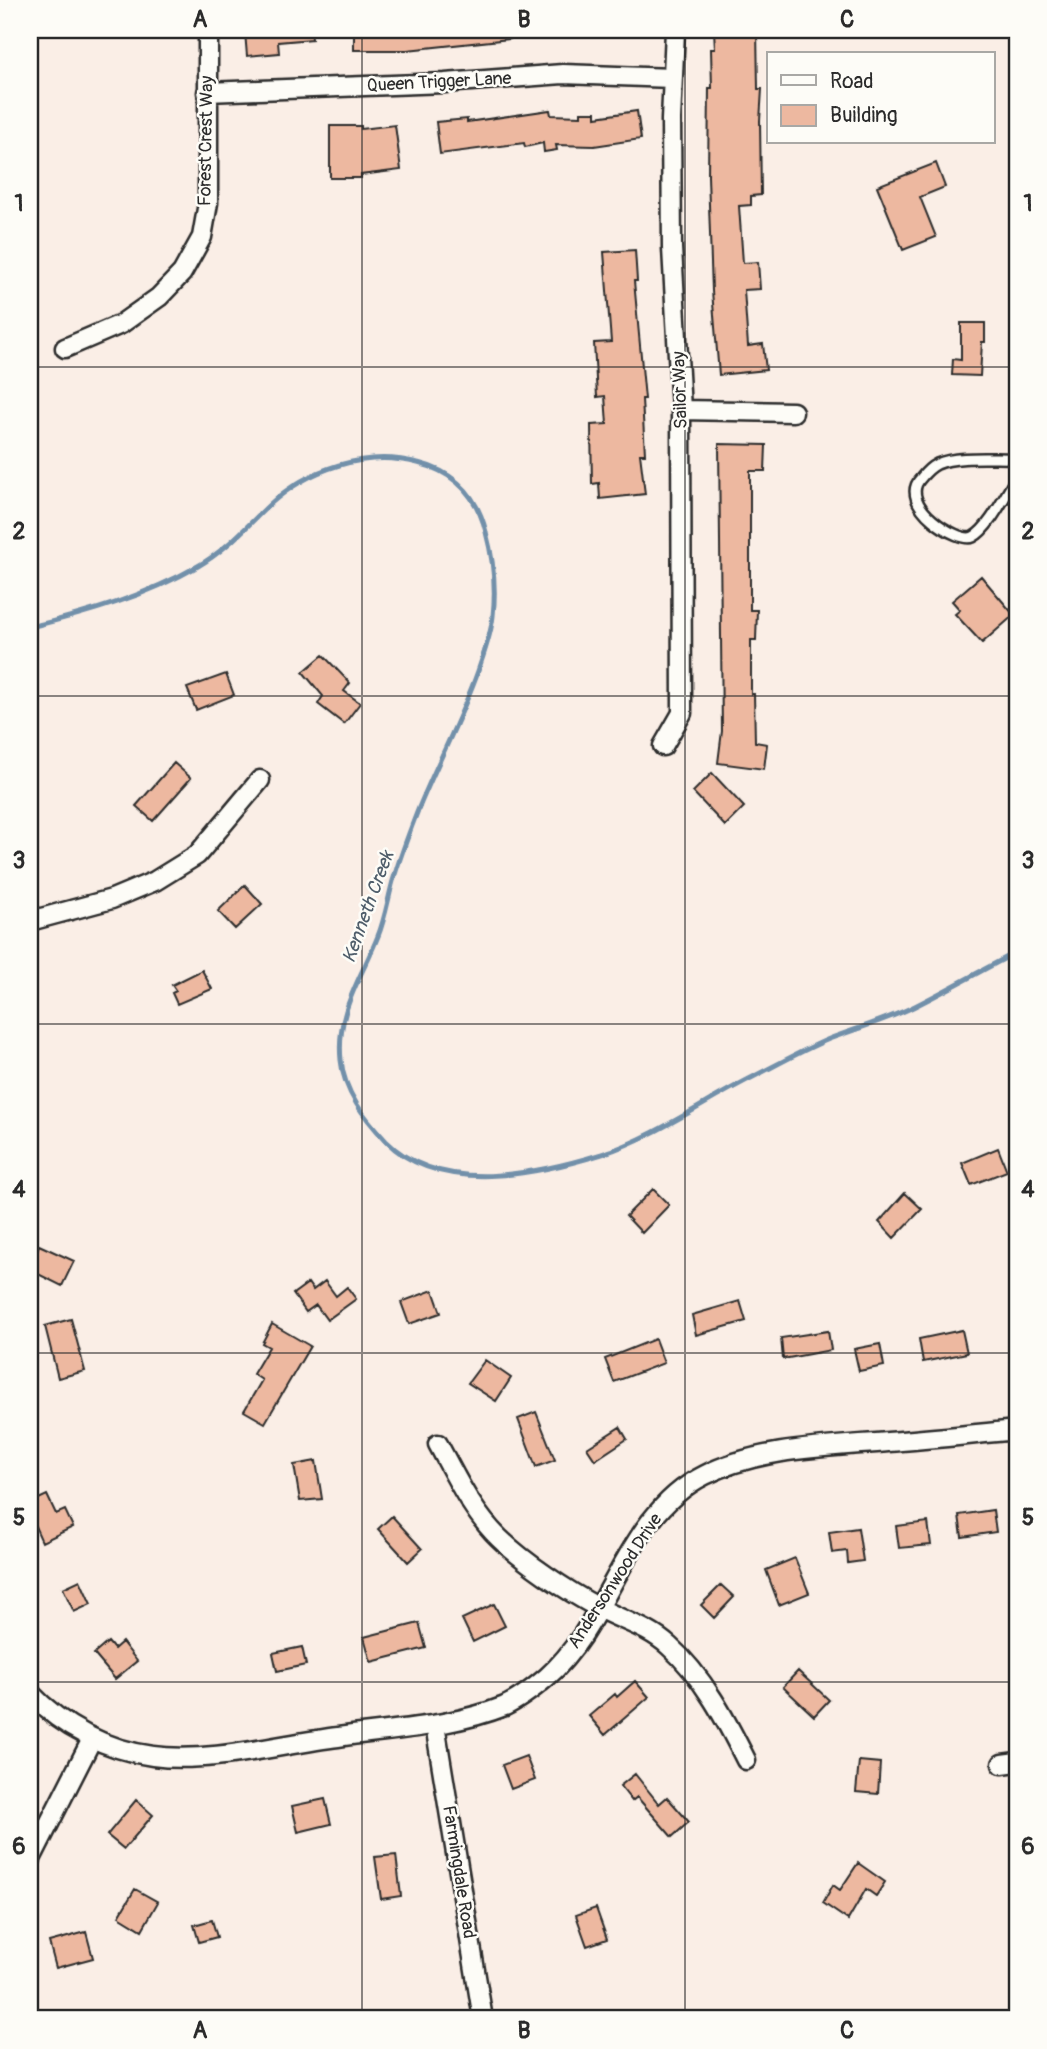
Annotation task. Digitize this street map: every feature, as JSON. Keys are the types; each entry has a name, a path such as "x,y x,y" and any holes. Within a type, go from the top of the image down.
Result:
{"street":[{"name":"Forest Crest Way","path":"65,348 121,324 159,298 181,273 202,237 208,203 208,30"},
{"name":"Sailor Way","path":"663,747 682,713 681,410 672,248 672,78 675,30"},
{"name":"Queen Trigger Lane","path":"207,92 445,83 563,74 672,78"},
{"path":"681,410 793,412"},
{"path":"30,921 112,899 155,881 197,855 260,780"},
{"name":"Andersonwood Drive","path":"30,1693 92,1740 152,1756 187,1759 339,1736 435,1725 505,1706 547,1677 566,1657 600,1608 630,1552 659,1510 695,1480 725,1465 764,1456 1017,1430"},
{"path":"438,1444 466,1496 498,1538 555,1581 600,1608 644,1629 668,1646 687,1665 716,1706 746,1760"},
{"name":"Farmingdale Road","path":"435,1725 483,2019"},
{"path":"30,1861 92,1740"}],"lane":[{"path":"1017,458 959,460 937,464 915,484 914,494 918,506 928,516 963,539 972,538 984,528 1017,477"}],"building":[{"path":"311,30 312,39 278,42 279,53 247,56 245,32"},
{"path":"354,30 509,30 509,39 407,50 354,50"},
{"path":"714,30 757,30 758,89 762,89 761,195 751,196 751,205 739,206 743,263 758,262 760,289 744,290 748,346 763,344 766,370 719,375 712,291 708,176 709,88 712,88 711,49 715,49"},
{"path":"550,110 551,115 581,116 581,112 596,112 596,117 637,111 641,139 594,146 556,145 557,150 544,152 543,143 525,147 524,143 440,154 436,122 467,119 467,122"},
{"path":"395,125 401,170 361,175 361,178 330,178 330,126 361,126 361,129"},
{"path":"936,163 945,187 920,197 936,237 903,250 877,186"},
{"path":"635,250 637,281 634,281 645,399 642,399 645,454 640,454 645,494 600,499 599,483 592,484 591,425 607,424 605,396 597,397 594,343 611,342 604,252"},
{"path":"961,323 985,323 980,376 952,375 953,359 961,360"},
{"path":"719,444 766,445 765,471 750,471 750,610 757,610 756,640 751,640 751,694 754,694 755,742 767,744 764,769 718,763 722,731"},
{"path":"981,576 1014,615 982,643 955,614 960,610 952,601"},
{"path":"323,655 350,683 344,691 360,703 344,724 318,704 323,696 303,672"},
{"path":"226,674 234,695 196,710 187,688"},
{"path":"174,763 191,778 153,821 136,806"},
{"path":"712,773 744,807 725,826 693,792"},
{"path":"245,885 262,904 235,929 218,911"},
{"path":"202,970 212,989 177,1004 172,993 176,991 172,985"},
{"path":"998,1148 1007,1171 971,1185 962,1163"},
{"path":"653,1189 669,1205 642,1233 626,1216"},
{"path":"905,1193 922,1209 894,1238 879,1222"},
{"path":"39,1245 74,1261 62,1286 30,1270"},
{"path":"325,1281 336,1296 347,1287 356,1299 327,1320 316,1305 306,1312 293,1294 308,1283 313,1290"},
{"path":"433,1290 441,1313 409,1324 401,1302"},
{"path":"740,1301 746,1321 696,1335 692,1315"},
{"path":"71,1319 85,1371 58,1378 45,1326"},
{"path":"272,1324 310,1346 265,1423 244,1411 262,1380 253,1374 269,1347 262,1343"},
{"path":"962,1330 967,1353 923,1362 919,1339"},
{"path":"828,1331 831,1350 783,1359 781,1338"},
{"path":"655,1339 664,1363 614,1382 605,1359"},
{"path":"880,1344 884,1366 859,1371 854,1349"},
{"path":"485,1360 511,1378 496,1401 468,1383"},
{"path":"536,1412 555,1460 536,1467 518,1419"},
{"path":"620,1427 627,1439 595,1460 587,1448"},
{"path":"316,1461 322,1499 300,1501 294,1465"},
{"path":"47,1495 56,1514 65,1510 73,1527 42,1542 30,1515 30,1503"},
{"path":"993,1510 996,1532 962,1537 959,1515"},
{"path":"392,1516 422,1549 408,1562 378,1529"},
{"path":"928,1522 931,1545 899,1548 896,1526"},
{"path":"858,1528 863,1561 848,1563 847,1551 832,1553 829,1532"},
{"path":"795,1558 809,1593 779,1605 766,1570"},
{"path":"80,1580 91,1604 74,1612 63,1588"},
{"path":"721,1585 734,1597 714,1618 701,1605"},
{"path":"494,1604 505,1626 473,1642 462,1619"},
{"path":"419,1623 426,1648 371,1662 364,1637"},
{"path":"108,1642 114,1649 122,1642 137,1661 115,1679 94,1654"},
{"path":"302,1647 306,1665 277,1671 273,1653"},
{"path":"798,1671 829,1700 814,1716 783,1687"},
{"path":"635,1681 649,1697 605,1735 589,1716"},
{"path":"526,1756 535,1780 511,1789 502,1765"},
{"path":"859,1761 880,1763 878,1794 856,1792"},
{"path":"635,1774 659,1804 667,1797 689,1822 672,1837 637,1797 632,1801 620,1786"},
{"path":"325,1799 331,1824 298,1832 292,1806"},
{"path":"136,1800 153,1815 124,1849 107,1835"},
{"path":"396,1855 401,1896 381,1899 375,1857"},
{"path":"858,1863 885,1882 876,1896 866,1889 848,1920 823,1903 833,1885 840,1890"},
{"path":"135,1889 158,1902 142,1930 119,1916"},
{"path":"596,1908 607,1939 587,1946 576,1915"},
{"path":"212,1920 217,1937 199,1942 194,1925"},
{"path":"86,1932 93,1958 56,1968 49,1942"}],"waterway":[{"name":"Kenneth Creek","path":"30,627 116,602 178,577 217,553 284,492 301,481 339,465 378,459 418,463 443,472 470,496 482,519 492,563 494,595 491,630 457,724 408,836 380,929 346,1011 340,1042 346,1083 363,1114 386,1141 408,1158 433,1169 461,1175 519,1173 576,1161 622,1147 800,1052 907,1010 1017,952"}]}
